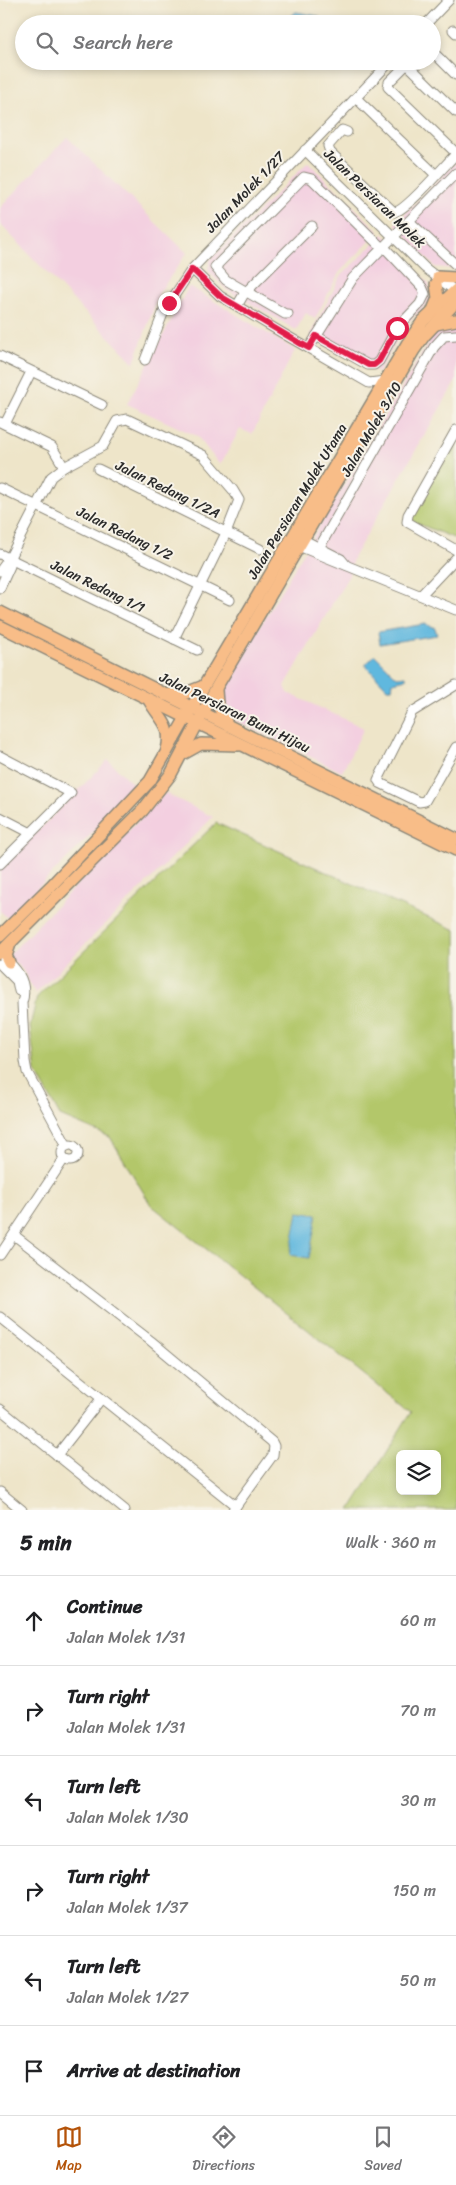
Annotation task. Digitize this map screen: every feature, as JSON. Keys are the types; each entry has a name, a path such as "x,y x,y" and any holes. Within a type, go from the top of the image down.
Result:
{"main road":[{"path":"433,312 438,298 437,280 456,278"},
{"name":"Jalan Persiaran Molek Utama","path":"195,715 204,686 414,333 433,312 454,298"},
{"name":"Jalan Persiaran Molek Utama","path":"195,715 216,688 303,544 414,350 454,298"},
{"path":"434,325 456,320"},
{"name":"Jalan Persiaran Bumi Hijau","path":"0,612 164,694 246,745 392,812"},
{"name":"Jalan Persiaran Bumi Hijau","path":"0,625 148,699 229,727 455,844"},
{"path":"164,694 186,693 204,686"},
{"path":"216,688 217,703 229,727"},
{"path":"148,699 167,728 169,736 166,757"},
{"path":"0,936 134,801 195,715"},
{"path":"2,961 10,944 143,810 171,774 195,715"},
{"path":"179,757 200,744 246,745"}],"street":[{"path":"435,15 449,0"},
{"path":"441,60 456,75"},
{"name":"Jalan Molek 1/27","path":"144,360 164,311 192,269 383,70"},
{"path":"347,132 342,130 330,142 328,146 330,152 391,211 398,212 436,176 456,153 388,87 389,82 401,70"},
{"path":"415,70 456,112"},
{"path":"356,99 436,176"},
{"name":"Jalan Persiaran Molek","path":"305,150 395,236 454,298"},
{"path":"309,348 353,278 456,173"},
{"path":"288,314 224,279 215,268 302,178 309,177 422,287 425,294 420,304 397,328 379,361 374,365 368,365 316,336"},
{"path":"271,186 283,198"},
{"path":"344,211 356,199"},
{"path":"409,221 456,265"},
{"path":"237,306 247,292 312,226"},
{"path":"192,269 217,294 369,383 385,381"},
{"name":"Jalan Molek 3/10","path":"319,548 434,347 444,336 456,335"},
{"path":"0,356 102,405"},
{"path":"31,372 3,423 52,447 64,467"},
{"path":"369,383 375,400"},
{"path":"0,571 9,559 49,480 64,467 103,446 121,419 203,455 236,494 238,500 226,532 174,639"},
{"path":"456,430 408,516 407,522 456,550"},
{"name":"Jalan Redang 1/2A","path":"98,469 226,532"},
{"name":"Jalan Redang 1/2","path":"0,488 201,585"},
{"path":"226,532 260,549"},
{"path":"303,544 319,548 341,558 346,565"},
{"path":"303,544 338,564 346,565 456,610"},
{"name":"Jalan Redang 1/1","path":"0,554 197,650"},
{"path":"421,595 456,558"},
{"path":"0,588 10,566 9,559"},
{"path":"201,585 230,600"},
{"path":"456,685 412,712 378,780 380,783 419,802 425,801 456,747"},
{"path":"0,756 71,793 0,864"},
{"path":"0,817 31,833"},
{"path":"2,961 22,977 25,994 22,1003 24,1060 27,1072 67,1146 76,1148 78,1156 72,1161 64,1159"},
{"path":"64,1159 62,1153 67,1146"},
{"path":"0,1255 64,1159"},
{"path":"0,1317 235,1508 272,1455 274,1446 272,1442 151,1341 14,1235"},
{"path":"57,1455 101,1399"},
{"path":"0,1409 125,1510"},
{"path":"0,1492 22,1510"}],"shaded area":[{"path":"67,137 187,253 159,293 134,363 0,224 0,208"},
{"path":"308,162 379,232 339,273 315,319 306,313 296,330 227,290 208,271 210,260"},
{"path":"456,162 456,269 435,267 395,224"},
{"path":"383,234 429,284 430,301 408,322 378,373 310,335 340,277"},
{"path":"189,286 295,350 252,434 240,429 220,465 197,436 127,404"},
{"path":"448,327 456,327 456,381 353,558 349,575 285,686 288,693 364,728 342,772 232,719 221,692 433,335"},
{"path":"108,760 137,788 8,918 0,911 0,869"},
{"path":"165,793 213,817 36,993 22,969 11,959 10,954"}],"green space":[{"path":"456,436 456,539 414,522 411,517"},
{"path":"216,823 456,930 456,1510 350,1510 411,1412 151,1205 110,1137 60,1116 36,1072 30,1026 37,997"}],"water":[{"path":"296,12 313,15 292,15"},
{"path":"425,624 435,628 437,635 380,644 378,632"},
{"path":"375,655 397,677 406,676 406,679 393,682 392,688 387,688 365,665"},
{"path":"298,1212 317,1215 309,1258 290,1255"}],"route":[{"path":"169,303 192,269 220,296 309,348 316,336 368,365 374,365 379,361 397,328"}]}
